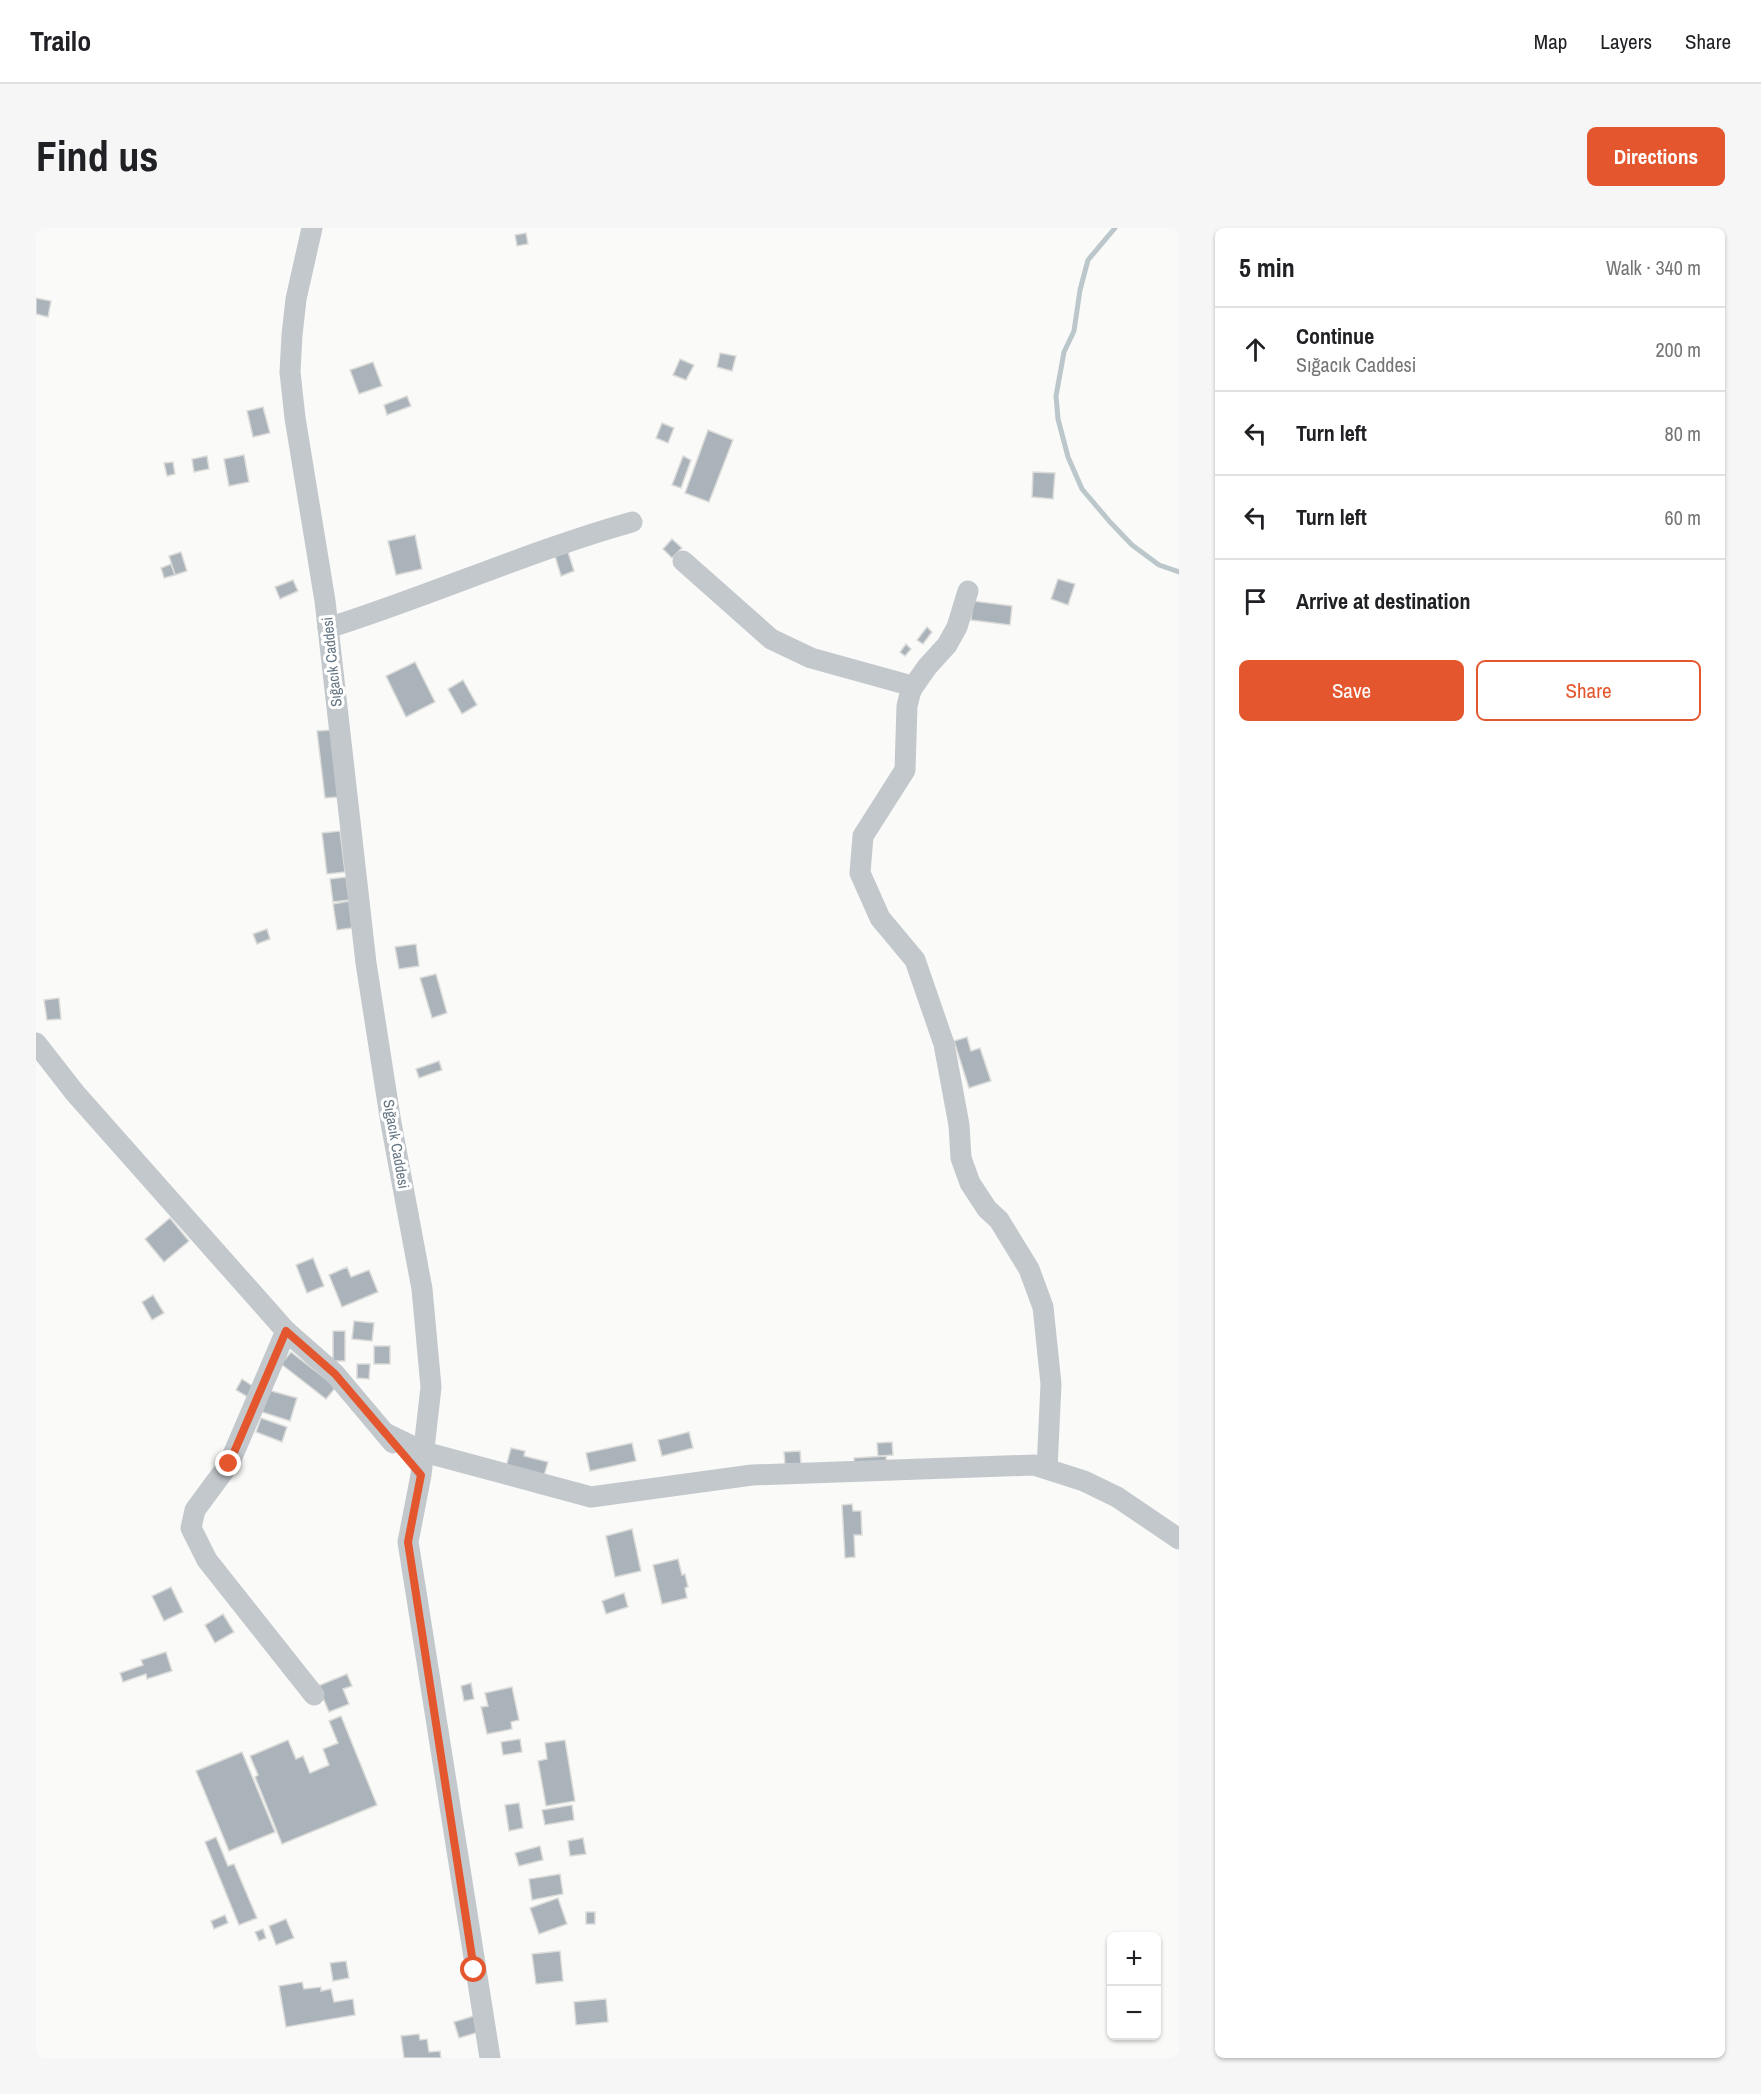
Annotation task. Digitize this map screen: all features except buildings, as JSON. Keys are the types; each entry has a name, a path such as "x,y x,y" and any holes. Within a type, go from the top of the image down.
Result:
{"street":[{"name":"Sığacık Caddesi","path":"312,228 296,299 291,335 290,372 295,418 325,601 366,963 391,1123 422,1289 431,1387 421,1475 408,1542 490,2058"},
{"path":"328,628 383,611 580,537 632,522"},
{"path":"683,561 771,639 811,658 904,684 912,689"},
{"path":"968,591 957,627 947,645 927,667 912,689 907,706 905,770 863,836 860,873 880,918 915,960 944,1044 959,1125 961,1158 970,1183 987,1209 999,1220 1029,1269 1043,1307 1051,1384 1047,1469"},
{"path":"36,1043 75,1094 286,1331 335,1374 421,1475"},
{"path":"286,1331 229,1464 195,1510 191,1528 207,1560 314,1695"},
{"path":"385,1433 424,1452 591,1497 752,1475 1034,1465 1084,1481 1117,1497 1179,1539"}],"waterway":[{"path":"1115,228 1088,260 1080,290 1074,331 1064,352 1056,396 1058,419 1068,457 1082,489 1132,545 1159,565 1179,572"}],"route":[{"path":"229,1464 286,1331 335,1374 421,1475 408,1542 474,1970"}]}
